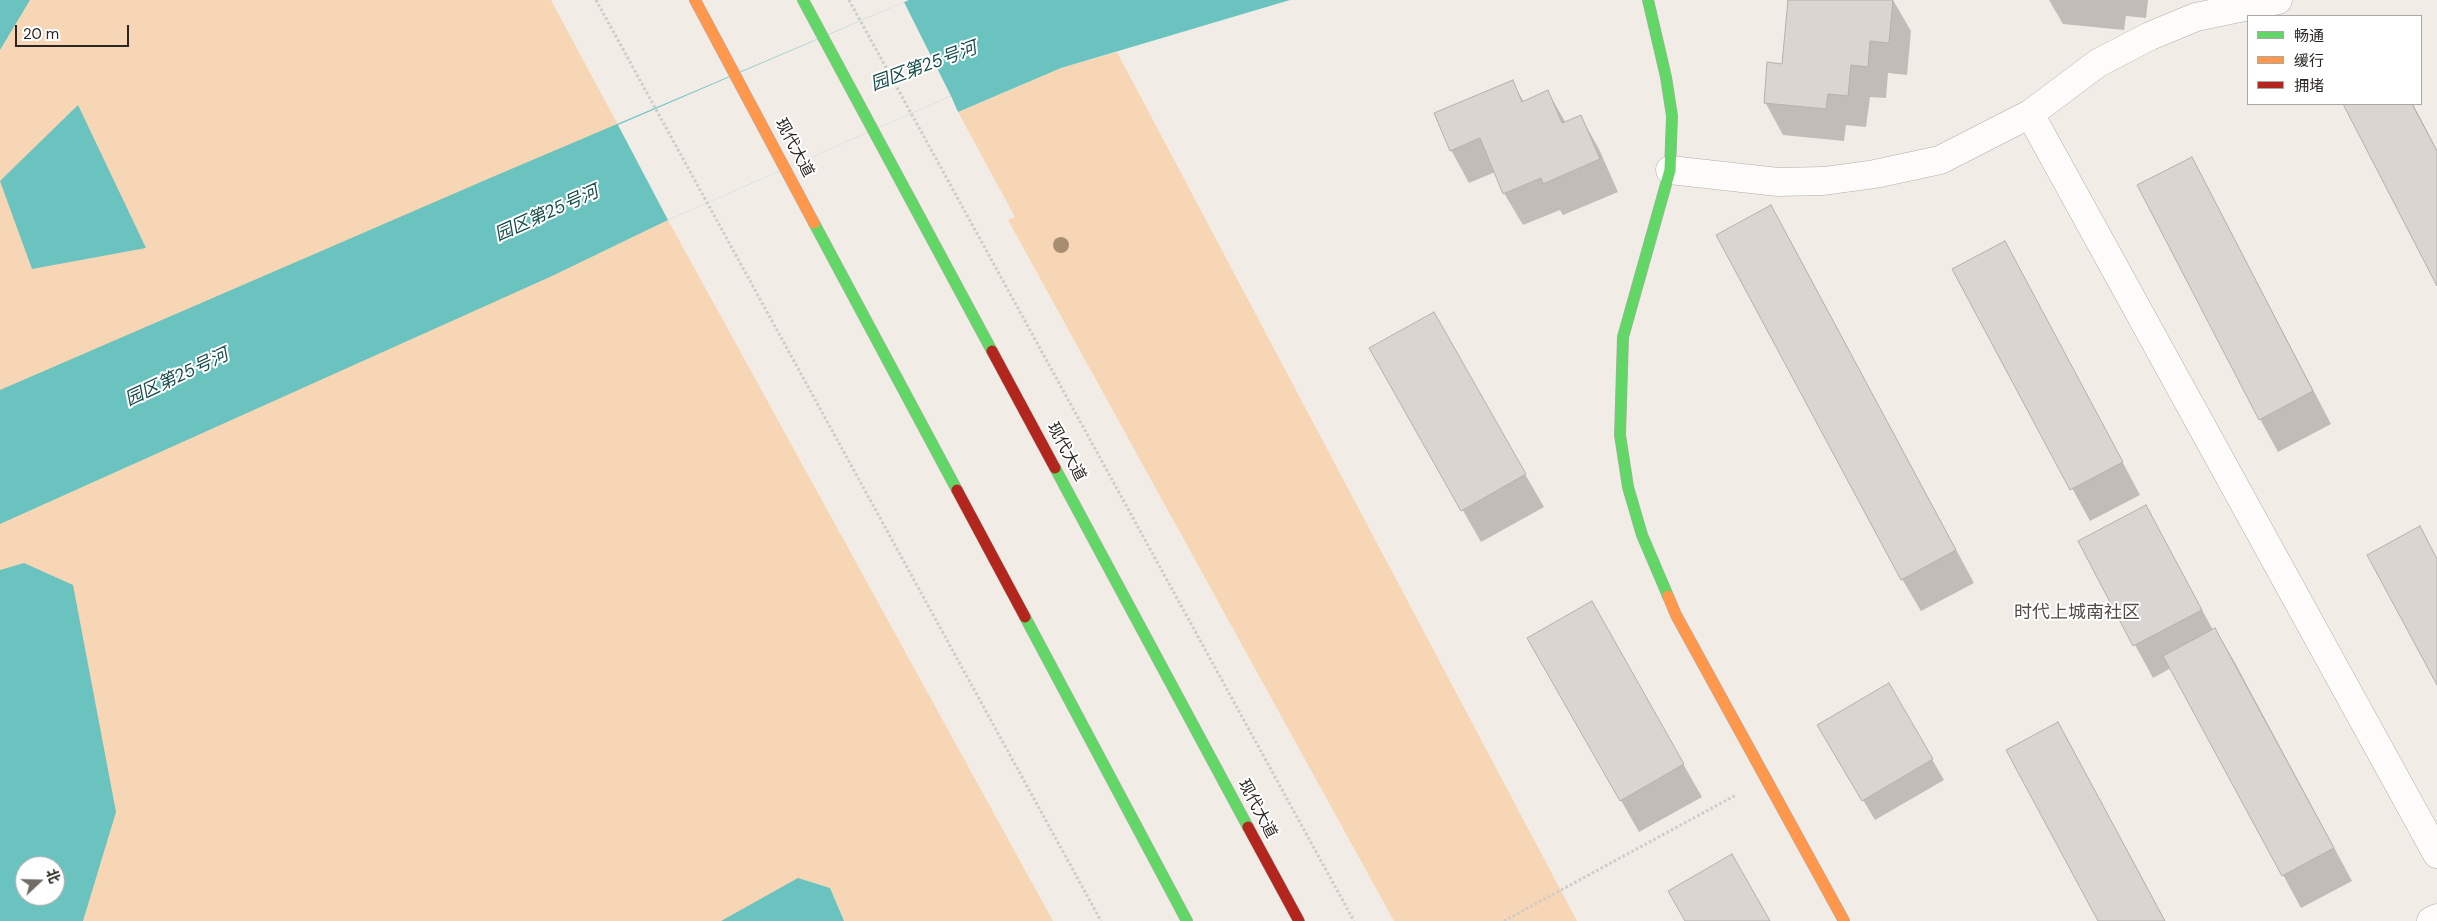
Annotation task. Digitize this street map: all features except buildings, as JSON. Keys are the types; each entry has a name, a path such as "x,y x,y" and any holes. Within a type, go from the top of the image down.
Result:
{"main road":[{"name":"现代大道","path":"695,0 1187,921"},
{"name":"现代大道","path":"803,0 875,130 1298,921"},
{"path":"1648,0 1666,77 1672,116 1670,170 1623,337 1620,435 1628,487 1642,536 1676,615 1844,921"}],"street":[{"path":"1670,170 1778,182 1824,181 1875,174 1940,160 2030,114 2098,63 2150,36 2196,17 2278,0"},
{"path":"2030,114 2437,854"},
{"path":"2431,921 2437,918"}],"path":[{"path":"596,0 706,204 1101,921"},
{"path":"849,0 1354,921"},
{"path":"1504,921 1765,779"}],"shaded area":[{"path":"0,0 551,0 618,125 500,174 555,274 668,220 1053,921 0,921"},
{"path":"1117,52 1577,921 1394,921 1008,220 1015,217 958,112 1061,68"}],"water":[{"path":"0,0 30,0 0,50"},
{"name":"园区第25号河","path":"909,0 1290,0 1061,68 958,112 951,96 668,220 552,276 0,524 0,390 497,175"},
{"path":"78,105 146,248 32,269 0,181"},
{"path":"24,563 73,585 116,812 83,921 0,921 0,570"},
{"path":"798,878 830,888 844,921 721,921"}],"pier":[{"path":"904,2 951,96 668,220 618,125"}],"traffic: fast":[{"path":"803,0 992,351"},
{"path":"1648,0 1666,77 1672,116 1670,170 1623,337 1620,435 1628,487 1642,535 1668,596"},
{"path":"814,223 957,490"},
{"path":"1055,468 1248,827"},
{"path":"1025,617 1187,921"}],"traffic: slow":[{"path":"695,0 814,223"},
{"path":"1668,596 1676,615 1844,921"}],"traffic: jam":[{"path":"992,351 1055,468"},
{"path":"957,490 1025,617"},
{"path":"1248,827 1299,921"}],"district":[{"name":"时代上城南社区","path":"2077,613"}]}
